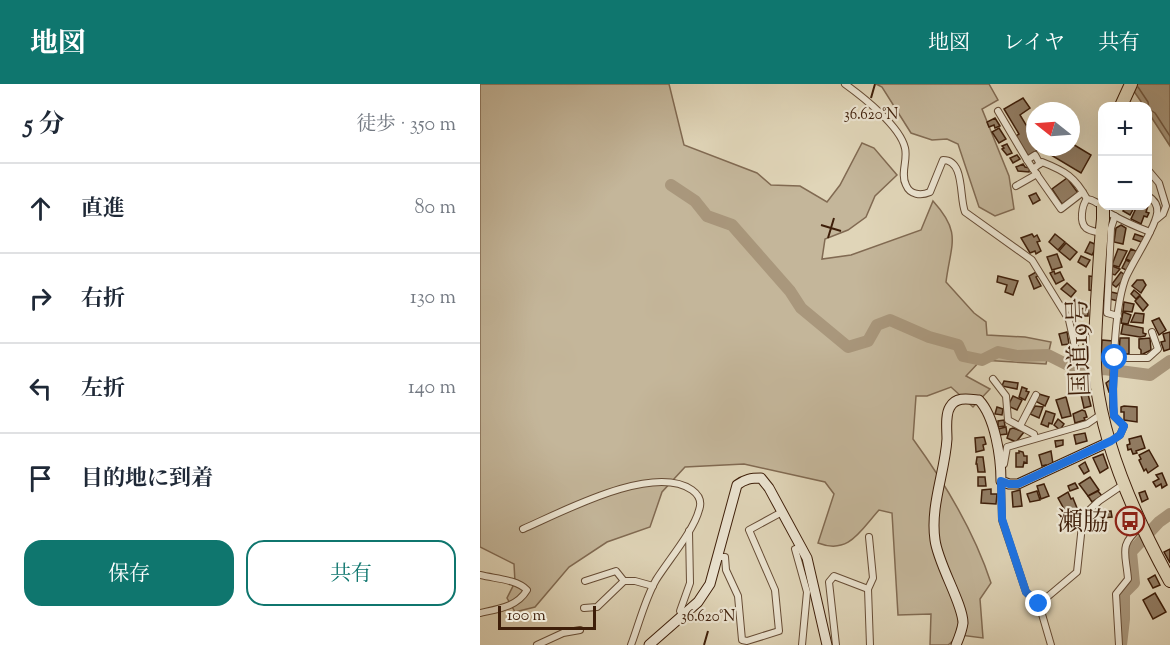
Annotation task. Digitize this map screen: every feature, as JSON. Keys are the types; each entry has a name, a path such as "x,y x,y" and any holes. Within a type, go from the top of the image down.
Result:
{"highway":[{"path":"1123,102 1131,84"},
{"name":"国道19号","path":"1105,210 1109,218 1101,233 1096,380 1102,413 1124,484 1142,527 1170,581"}],"street":[{"path":"845,84 863,98 902,140 906,150 903,174 909,190 921,195 930,192 943,160 955,164 965,212 1032,260 1069,320 1078,360 1095,363"},
{"path":"998,111 1027,160 1061,209 1083,192"},
{"path":"1027,160 1035,155 1040,164"},
{"path":"1016,186 1035,171 1042,162 1072,177 1087,199"},
{"path":"1152,175 1159,183 1166,206 1163,214 1157,219"},
{"path":"1087,199 1092,199 1108,213 1111,228 1107,313 1118,316"},
{"path":"1087,199 1083,208 1084,225 1087,229 1101,233"},
{"path":"1001,481 1018,484 1120,435 1124,426 1114,416 1113,389 1120,298 1126,279 1157,219 1156,203 1152,200"},
{"path":"1109,218 1150,232"},
{"path":"1115,358 1148,358 1158,349 1152,332"},
{"path":"993,379 1006,396 1008,420 1034,434 1035,438"},
{"path":"1020,426 1036,395"},
{"path":"956,645 963,622 945,573 934,533 935,513 946,451 948,414 950,406 964,398 979,400 987,410 1001,469 1002,519 1026,592 1039,604 1051,645"},
{"path":"1001,469 1004,468 1007,447 1087,424 1102,413"},
{"path":"649,645 698,602 710,584 737,485 746,479 761,478 769,488 807,558 827,645"},
{"path":"523,529 581,502 636,485 669,482 687,486 696,492 700,501 699,510 689,531 653,586 632,645"},
{"path":"1039,604 1077,572 1083,516 1099,501 1124,484"},
{"path":"717,557 725,557 726,570 738,596 742,640 747,641 778,632 775,590 749,530 782,512"},
{"path":"1119,645 1116,594 1128,579 1124,546 1130,536 1142,527"},
{"path":"682,614 680,611 690,583 689,531"},
{"path":"869,537 873,578 868,589 870,645"},
{"path":"801,547 795,549 807,592 801,645"},
{"path":"585,581 616,571 624,581"},
{"path":"480,575 515,582 527,590 523,597 510,605 480,613"},
{"path":"836,645 829,582 834,576 868,589"},
{"path":"584,608 597,608 624,581 635,581 653,586"},
{"path":"537,645 563,633 580,630"}],"shaded area":[{"path":"480,84 669,84 684,145 757,173 771,185 800,186 827,202 840,185 862,143 874,148 897,175 875,196 866,217 848,230 825,239 822,259 851,255 921,230 933,201 942,212 951,230 952,248 946,282 974,313 986,322 987,335 1025,337 1051,342 1046,364 981,360 966,376 990,389 973,407 951,387 927,396 916,396 913,439 958,508 991,583 980,599 983,638 960,635 948,645 930,645 931,614 898,615 892,513 879,510 860,533 846,543 829,546 818,543 834,494 825,482 744,464 685,467 662,492 650,527 607,542 569,567 535,607 515,612 507,598 515,582 514,564 480,547"},
{"path":"876,84 989,84 998,100 982,109 1009,176 1014,209 995,216 979,207 958,144 947,139 932,140 911,133 882,87"}],"water":[{"path":"1129,84 1170,84 1170,146 1152,118 1152,102 1141,102"}],"building":[{"path":"1023,98 1026,102 1026,111 1020,115 1026,125 1026,153 1016,136 1019,134 1004,109"},
{"path":"995,118 1000,126 989,127 987,122"},
{"path":"999,128 1006,139 999,143 992,132"},
{"path":"1007,144 1012,153 1007,155 1002,146"},
{"path":"1080,148 1091,155 1081,173 1053,156 1080,156"},
{"path":"1017,155 1020,159 1013,163 1010,158"},
{"path":"1023,164 1030,168 1029,172 1018,171 1016,167"},
{"path":"1067,178 1078,193 1062,204 1052,189"},
{"path":"1036,193 1040,200 1033,204 1029,196"},
{"path":"1124,210 1133,210 1130,215"},
{"path":"1135,210 1147,210 1149,213 1147,217 1144,216 1141,224 1131,219"},
{"path":"1121,225 1126,228 1123,244 1114,242 1116,228"},
{"path":"1032,234 1034,237 1037,235 1040,241 1037,242 1041,251 1036,254 1035,251 1030,253 1021,238"},
{"path":"1055,234 1065,242 1058,250 1049,242"},
{"path":"1135,234 1144,237 1144,243 1133,239"},
{"path":"1090,242 1097,245 1092,255 1085,252"},
{"path":"1066,243 1077,252 1070,260 1059,251"},
{"path":"1118,249 1127,251 1119,267 1112,265"},
{"path":"1131,249 1138,252 1133,262 1126,259"},
{"path":"1057,254 1062,267 1052,270 1047,257"},
{"path":"1081,256 1090,260 1086,267 1078,262"},
{"path":"1126,260 1132,263 1128,271 1122,268"},
{"path":"1112,266 1120,269 1115,275 1112,274"},
{"path":"1054,271 1055,274 1060,272 1064,280 1056,284 1050,273"},
{"path":"1036,272 1041,286 1034,289 1029,276"},
{"path":"1121,272 1125,278 1116,287 1112,284"},
{"path":"998,276 1018,281 1013,295 1005,292 1007,285 997,282"},
{"path":"1089,276 1096,277 1095,291 1089,290"},
{"path":"1137,280 1143,280 1146,285 1141,293 1132,286"},
{"path":"1067,283 1076,291 1071,297 1061,289"},
{"path":"1134,290 1140,295 1136,299 1131,294"},
{"path":"1111,292 1120,294 1118,301 1110,299"},
{"path":"1140,296 1148,305 1143,311 1135,301"},
{"path":"1124,302 1134,304 1132,312 1123,311"},
{"path":"1088,308 1088,316 1078,316 1078,309"},
{"path":"1123,312 1131,315 1128,324 1121,323"},
{"path":"1135,313 1144,314 1143,323 1131,322"},
{"path":"1159,318 1166,330 1159,335 1152,321"},
{"path":"1123,324 1143,328 1143,333 1146,334 1140,337 1121,334"},
{"path":"1088,325 1091,342 1083,344 1079,326"},
{"path":"1067,332 1069,344 1062,345 1059,334"},
{"path":"1170,332 1170,349 1164,351 1161,342 1165,341 1163,334"},
{"path":"1120,338 1129,338 1129,354 1119,354"},
{"path":"1150,338 1151,350 1141,355 1139,339"},
{"path":"1102,340 1113,341 1111,360 1101,359"},
{"path":"1089,347 1090,354 1081,356 1080,348"},
{"path":"1110,380 1112,391 1109,392 1106,383"},
{"path":"1004,381 1018,383 1017,389 1002,386"},
{"path":"1081,381 1088,381 1089,389 1081,389"},
{"path":"1022,387 1029,392 1025,400 1019,397"},
{"path":"1039,394 1049,397 1045,406 1035,401"},
{"path":"1088,394 1091,406 1084,408 1081,395"},
{"path":"1013,396 1022,400 1017,410 1008,406"},
{"path":"1066,397 1071,416 1062,418 1056,400"},
{"path":"1035,406 1043,407 1039,418 1030,414"},
{"path":"997,407 1003,409 1002,415 995,414"},
{"path":"1121,407 1137,407 1137,422 1124,420"},
{"path":"1046,411 1055,414 1052,424 1049,423 1048,427 1041,424"},
{"path":"1085,411 1087,417 1075,423 1073,414"},
{"path":"1058,419 1064,424 1060,430 1054,425"},
{"path":"1004,420 1005,426 998,427 998,421"},
{"path":"1006,427 1007,434 999,435 998,429"},
{"path":"1010,429 1024,432 1016,442 1007,438"},
{"path":"1085,433 1087,441 1076,444 1074,435"},
{"path":"1141,436 1145,448 1133,454 1131,449 1128,450 1129,439"},
{"path":"984,437 986,444 983,445 984,450 976,452 975,438"},
{"path":"1063,440 1063,445 1056,447 1055,441"},
{"path":"1149,450 1158,466 1148,473 1146,469 1144,471 1139,455"},
{"path":"1019,451 1027,456 1027,463 1024,462 1023,467 1016,467 1016,453"},
{"path":"1051,451 1053,464 1047,468 1046,465 1042,466 1039,455"},
{"path":"1103,454 1108,468 1100,473 1093,458"},
{"path":"977,457 983,457 985,472 978,472"},
{"path":"1085,462 1089,471 1084,474 1079,466"},
{"path":"1162,473 1167,485 1162,488 1161,484 1156,487 1153,482 1159,479 1156,475"},
{"path":"978,477 985,477 986,486 978,486"},
{"path":"1090,477 1099,490 1088,496 1079,484"},
{"path":"1075,483 1078,488 1070,491 1068,486"},
{"path":"1044,484 1049,496 1041,499 1037,486"},
{"path":"991,489 991,494 997,494 996,504 981,503 982,490"},
{"path":"1020,490 1022,506 1013,507 1012,492"},
{"path":"1037,491 1040,500 1030,502 1027,494"},
{"path":"1098,491 1102,496 1092,502 1088,496"},
{"path":"1145,491 1148,499 1142,502 1139,493"},
{"path":"1068,492 1079,513 1069,518 1058,498"},
{"path":"1111,511 1112,517 1101,518 1100,512"},
{"path":"1170,549 1170,563 1164,552"},
{"path":"1155,575 1160,585 1153,588 1148,579"},
{"path":"1155,593 1166,612 1153,619 1143,600"}],"waterway":[{"path":"671,185 695,201 707,216 732,225 790,291 801,308 848,347 868,341 877,325 890,320 929,337 958,345 963,356 982,360 998,352 1017,356 1048,355 1078,370 1104,369 1150,375 1170,361"},
{"path":"1121,645 1124,593 1134,583 1131,552 1159,522 1170,514"}],"place":[{"name":"瀬脇","path":"1130,521"}],"route":[{"path":"1039,604 1026,592 1002,519 1001,481 1018,484 1120,435 1124,426 1114,416 1113,406 1115,358"}]}
